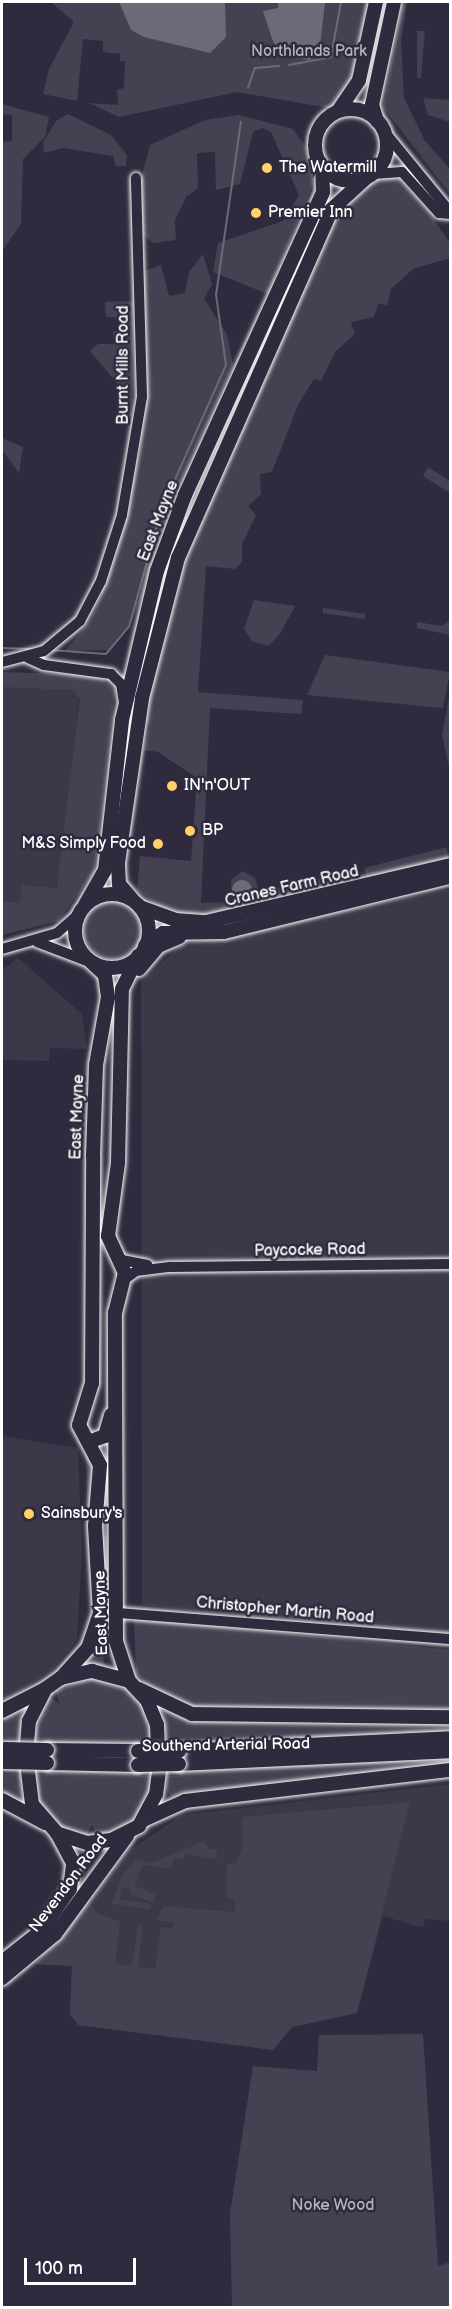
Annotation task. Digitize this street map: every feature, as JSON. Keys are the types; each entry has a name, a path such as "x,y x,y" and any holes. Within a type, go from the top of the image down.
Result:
{"main road":[{"path":"376,2 359,80 339,110 319,129 316,148 322,167 345,181 370,176 387,155 372,105 394,2"},
{"path":"339,110 364,111 380,126"},
{"name":"East Mayne","path":"82,910 105,870 122,720 138,639 168,539 322,192 322,167"},
{"name":"East Mayne","path":"136,903 119,884 118,857 142,698 178,558 330,214 344,193 370,176"},
{"name":"Cranes Farm Road","path":"136,903 175,920 206,922 450,865"},
{"name":"Cranes Farm Road","path":"142,951 163,933 208,933 450,877"},
{"path":"104,895 136,903 149,931 142,951 112,968 92,963 79,946 82,910 104,895"},
{"path":"122,1018 132,979 158,946 208,933"},
{"name":"East Mayne","path":"134,1685 116,1651 115,1313 124,1280 119,1258 108,1236 117,1183 123,984 142,951"},
{"name":"East Mayne","path":"61,1678 88,1648 100,1613 95,1526 100,1466 91,1441 79,1425 92,1383 96,1065 108,991 105,975 92,963"},
{"path":"93,1280 99,1261 119,1258"},
{"name":"East Mayne","path":"91,1441 107,1432 115,1398"},
{"path":"2,1711 61,1678 92,1671 134,1685 192,1714 450,1717"},
{"path":"134,1685 155,1719 159,1751 157,1788 138,1825"},
{"path":"45,1689 29,1721 26,1773 32,1804 45,1823"},
{"name":"Southend Arterial Road","path":"179,1758 450,1738"},
{"name":"Southend Arterial Road","path":"3,1756 179,1758 450,1751"},
{"path":"2,1800 45,1823 57,1833 93,1843 138,1825 185,1801 450,1770"},
{"name":"Nevendon Road","path":"2,1978 55,1934 100,1866 138,1825"},
{"name":"Nevendon Road","path":"2,1962 40,1932 70,1889 73,1863 57,1833"}],"street":[{"path":"380,126 450,213"},
{"path":"370,176 402,172 439,213 450,213"},
{"name":"Burnt Mills Road","path":"2,662 28,658 58,642 93,601 134,464 142,398 136,178"},
{"name":"Burnt Mills Road","path":"28,658 44,665 111,674 123,690 122,720"},
{"path":"2,949 63,930 82,910"},
{"path":"22,944 57,945 92,963"},
{"name":"Paycocke Road","path":"119,1258 170,1267"},
{"name":"Paycocke Road","path":"124,1280 136,1271 170,1267 450,1264"},
{"name":"Christopher Martin Road","path":"117,1613 450,1639"}],"shaded area":[{"path":"119,2 225,2 226,37 210,53 144,37 131,30"},
{"path":"278,2 325,2 320,46 310,60 295,58 294,47 276,46 272,39 263,11 278,8"},
{"path":"2,679 80,692 61,896 2,935"},
{"path":"238,880 246,880 252,886 252,894 246,900 238,900 232,894 232,886"},
{"path":"450,889 450,1634 142,1605 141,982 181,945"},
{"path":"18,958 82,1014 87,1049 50,1048 49,1061 2,1060 2,970"},
{"path":"2,1436 78,1448 82,1551 77,1640 51,1671 7,1699 2,1699"},
{"path":"450,1784 449,1921 425,1919 423,1928 383,1916 357,2013 292,2027 273,2050 78,2025 70,2014 72,1966 35,1964 69,1931 127,1852 182,1815"}],"green space":[{"name":"Northlands Park","path":"51,2 368,2 354,80 329,108 237,92 119,117 89,103 118,105 117,90 124,88 125,61 120,61 120,54 103,52 103,41 83,39 77,101 43,94 49,69 74,22"},
{"path":"403,2 407,2 401,41 404,98 425,141 450,169 450,194 383,107"},
{"path":"417,31 425,31 421,78 417,78"},
{"path":"423,98 450,100 450,122 428,115"},
{"path":"2,104 49,117 45,137 23,159 21,224 2,251 2,142 12,141 12,115 2,114"},
{"path":"68,114 111,135 127,155 126,166 116,166 113,156 63,148 44,153 43,142 57,120"},
{"path":"239,115 293,129 306,147 313,183 268,294 213,272 218,243 283,221 299,195 271,132 263,128 253,132 240,184 216,190 215,152 197,153 198,188 186,197 175,220 176,240 153,243 142,234 141,179 150,145 205,120"},
{"path":"385,173 395,175 428,211 450,243 450,258 413,269 391,289 387,305 378,304 374,317 351,322 355,334 335,352 321,381 314,379 298,405 272,472 260,474 261,494 248,506 256,515 242,544 242,562 235,569 206,566 198,692 303,700 301,714 210,708 201,903 232,902 231,880 242,871 255,878 259,892 346,873 345,886 221,916 169,913 137,891 140,856 191,861 197,778 158,752 144,750 150,727 143,714 186,547 334,217 353,192"},
{"path":"203,254 212,284 204,299 227,334 233,366 165,514 144,593 129,627 110,650 65,651 90,621 101,596 140,452 145,400 140,294 145,271 161,265 169,296 185,293 189,272"},
{"path":"133,301 133,386 130,430 129,405 120,387 90,351 98,344 114,344 113,331 123,331 123,318 106,317 105,302"},
{"path":"2,438 23,447 19,473 2,450"},
{"path":"428,467 450,481 450,493 423,476"},
{"path":"254,600 295,606 280,634 268,646 252,641 244,629"},
{"path":"323,608 365,614 365,619 323,613"},
{"path":"450,621 450,635 417,628 417,622 441,626"},
{"path":"325,655 450,672 443,708 307,695"},
{"path":"2,672 97,675 115,690 94,873 58,921 2,935 2,901 20,903 22,885 57,888 80,699 72,690 2,687"},
{"path":"450,693 450,772 442,735"},
{"path":"447,847 448,859 368,882 364,868"},
{"path":"107,901 119,901 134,909 142,924 142,936 134,951 119,959 107,959 92,951 84,936 84,924 92,909"},
{"path":"109,1442 109,1528 107,1515 100,1515 107,1463 102,1446"},
{"path":"85,1446 94,1457 90,1516 88,1516"},
{"path":"101,1524 104,1537 111,1537 110,1655 103,1658 105,1666 86,1666 92,1650"},
{"path":"134,1618 450,1650 450,1711 189,1708 149,1688 136,1673"},
{"path":"91,1678 129,1690 141,1703 152,1740 138,1740 138,1747 47,1746 47,1740 33,1739 49,1696 59,1704 56,1691"},
{"path":"30,1703 21,1739 5,1738 2,1745 2,1715"},
{"path":"158,1709 189,1718 450,1721 450,1734 179,1747 179,1740 167,1740"},
{"path":"450,1755 450,1766 173,1799 166,1790 167,1776 179,1776 179,1768"},
{"path":"2,1766 4,1774 20,1774 23,1804 2,1796"},
{"path":"46,1767 138,1769 139,1776 150,1776 150,1795 130,1824 98,1837 92,1825 86,1837 63,1829 38,1803 32,1774 46,1775"},
{"path":"410,1802 357,2013 292,2027 273,2050 78,2025 70,2014 72,1966 35,1964 88,1902 99,1914 120,1922 115,1964 132,1966 138,1924 143,1925 138,1967 155,1969 161,1927 173,1928 174,1923 156,1920 164,1906 235,1912 235,1900 226,1898 227,1864 236,1863 242,1851 243,1817"},
{"path":"204,1841 209,1850 217,1848 216,1857 225,1860 185,1854 184,1859 175,1858 170,1869 142,1865 135,1886 155,1894 154,1903 132,1895 129,1886 122,1889 120,1899 151,1904 150,1910 112,1904 123,1873 137,1859 151,1863"},
{"name":"Noke Wood","path":"423,2034 438,2266 450,2262 450,2307 232,2307 230,2213 253,2066 317,2071 319,2035"}],"waterway":[{"path":"289,65 331,57 341,2"},
{"path":"248,88 255,68 279,66"},
{"path":"50,650 106,654 129,627 161,511 226,365 216,295 241,122"},
{"path":"2,648 32,649"}],"place":[{"name":"The Watermill","path":"267,168"},
{"name":"Premier Inn","path":"256,213"},
{"name":"IN'n'OUT","path":"172,786"},
{"name":"BP","path":"190,831"},
{"name":"M&S Simply Food","path":"158,844"},
{"name":"Sainsbury's","path":"29,1514"}]}
